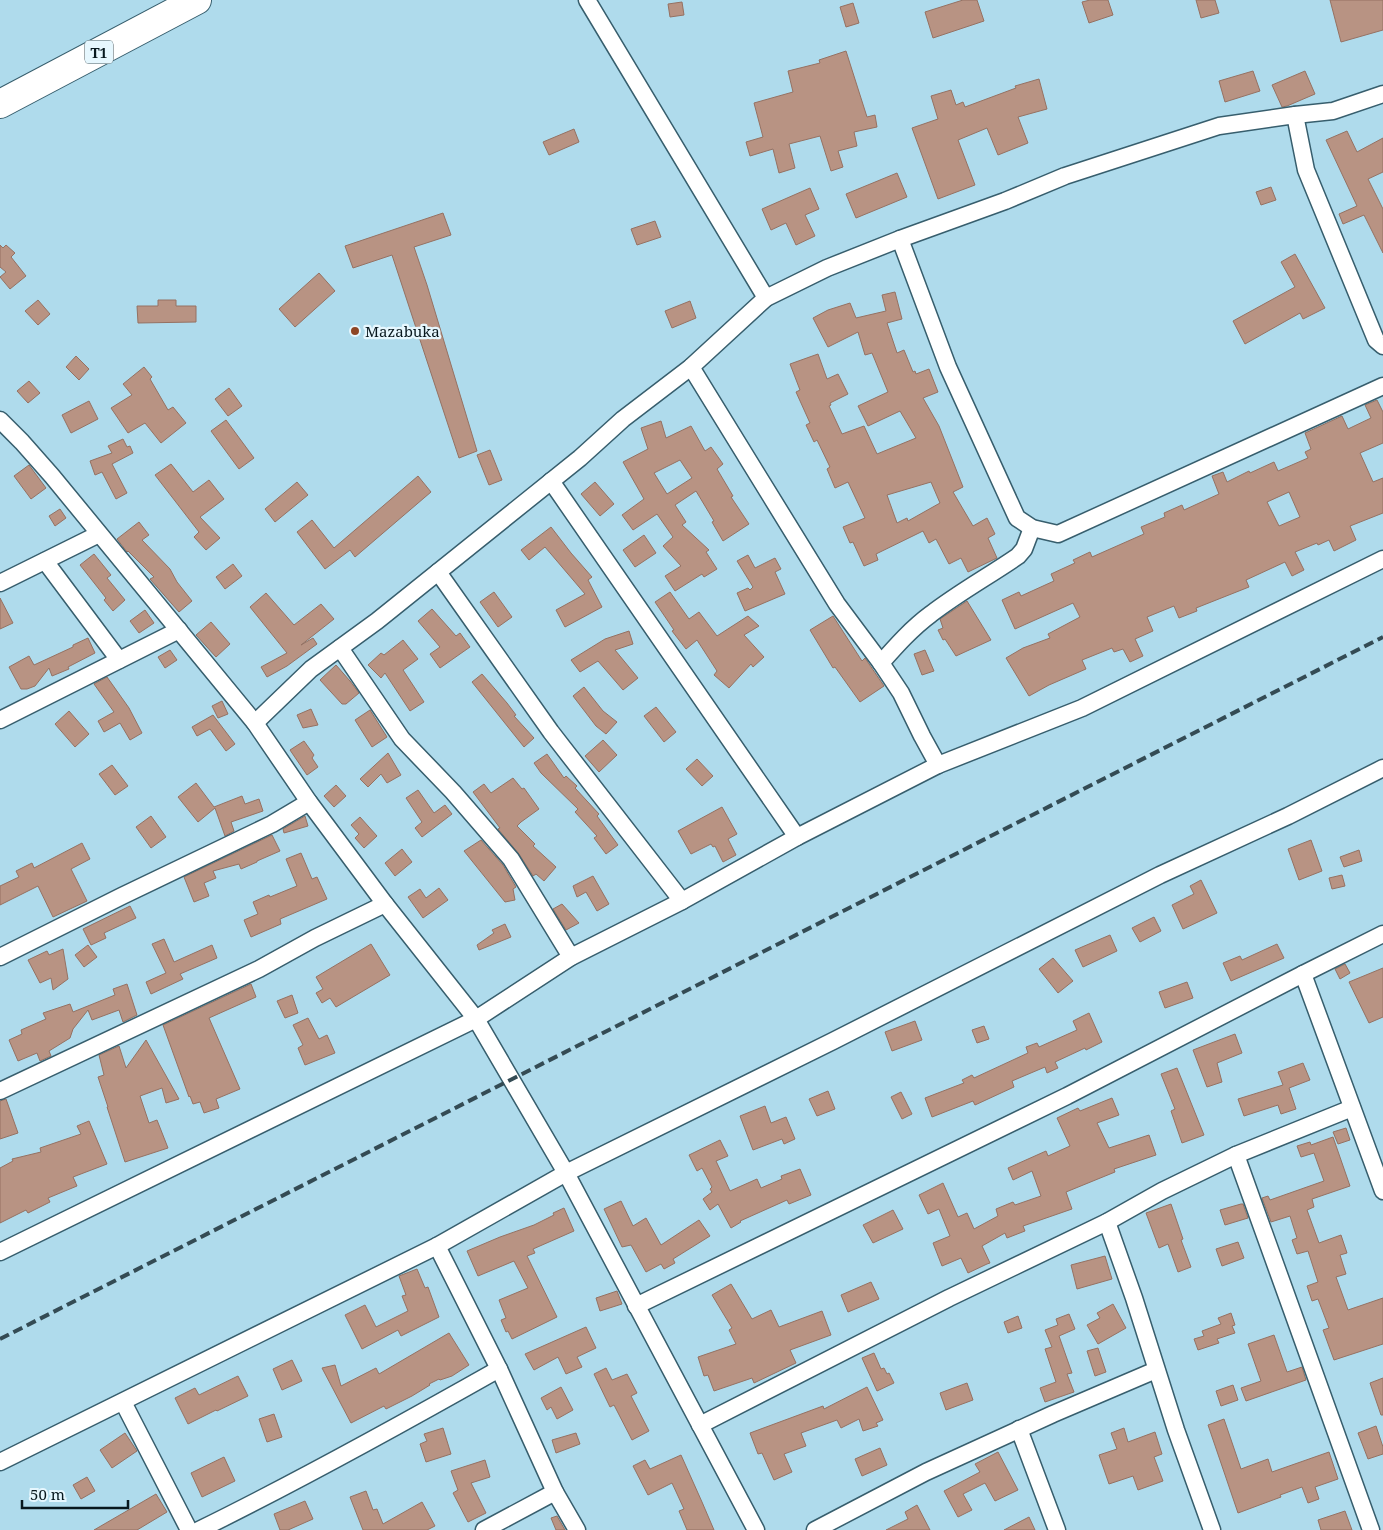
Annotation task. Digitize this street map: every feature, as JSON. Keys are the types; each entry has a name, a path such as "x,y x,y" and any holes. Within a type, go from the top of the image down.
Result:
{"highway":[{"name":"T1","path":"0,104 198,0"}],"street":[{"path":"587,0 766,298"},
{"path":"255,723 311,669 377,621 580,458 623,418 691,367 766,298 827,268 1065,176 1219,126 1333,111 1383,94"},
{"path":"1295,115 1306,170 1376,340 1383,346"},
{"path":"900,239 956,385 1017,518 1032,528 1058,534 1383,386"},
{"path":"691,367 838,604 901,693 938,765"},
{"path":"0,420 52,476 255,723 309,802 385,904 476,1019 566,1173 756,1530"},
{"path":"551,481 797,837"},
{"path":"881,663 901,641 946,602 1018,556 1024,549 1032,528"},
{"path":"0,583 99,534"},
{"path":"0,1252 476,1019 571,957 682,901 797,837 938,765 1082,708 1383,559"},
{"path":"45,561 120,660"},
{"path":"438,572 550,732 682,901"},
{"path":"0,720 179,630"},
{"path":"340,648 402,739 453,792 511,858 571,957"},
{"path":"0,1462 437,1246 566,1173 833,1042 1160,875 1288,816 1383,768"},
{"path":"0,956 130,891 272,824 309,802"},
{"path":"0,1091 259,969 315,938 385,904"},
{"path":"636,1306 1067,1096 1383,934"},
{"path":"1303,974 1383,1191"},
{"path":"700,1425 949,1298 1107,1222 1162,1191 1236,1155 1352,1108"},
{"path":"1236,1155 1371,1530"},
{"path":"1107,1222 1212,1530"},
{"path":"437,1246 499,1369 555,1492 577,1530"},
{"path":"198,1530 260,1500 366,1444 499,1369"},
{"path":"815,1530 926,1472 1019,1429 1156,1370"},
{"path":"123,1402 189,1530"},
{"path":"1019,1429 1056,1530"},
{"path":"484,1530 555,1492"}],"building":[{"path":"963,0 977,0 984,21 933,38 925,12"},
{"path":"1108,0 1113,15 1089,23 1082,2"},
{"path":"1196,0 1215,0 1219,13 1201,18"},
{"path":"1330,0 1383,0 1383,30 1341,42"},
{"path":"682,2 684,15 670,17 668,4"},
{"path":"853,3 859,23 846,27 840,7"},
{"path":"846,51 867,117 875,115 877,127 854,132 857,146 838,151 843,167 831,171 820,136 789,144 795,168 779,173 773,149 750,156 746,142 763,137 754,103 793,92 788,71 820,63 819,60"},
{"path":"1253,71 1260,91 1225,102 1219,81"},
{"path":"1305,71 1315,94 1282,107 1272,85"},
{"path":"1039,79 1047,109 1018,117 1028,143 998,155 987,128 958,140 975,185 938,199 912,128 938,119 931,96 951,90 956,105 963,102 965,107 1016,88 1015,86"},
{"path":"574,129 579,142 549,155 543,142"},
{"path":"1347,131 1357,152 1383,138 1383,172 1368,179 1383,209 1383,253 1364,215 1343,224 1339,214 1357,206 1326,140"},
{"path":"897,173 907,197 856,218 846,194"},
{"path":"1271,187 1276,200 1261,205 1256,192"},
{"path":"810,188 819,209 805,215 815,236 796,245 786,223 771,230 762,209"},
{"path":"443,213 451,235 414,247 477,451 459,458 392,255 353,268 345,246"},
{"path":"655,221 661,237 637,245 631,229"},
{"path":"0,245 3,248 6,245 15,253 11,257 26,276 10,289 0,277 6,272 0,267"},
{"path":"1295,254 1325,308 1303,319 1300,313 1245,344 1233,321 1295,287 1281,262"},
{"path":"319,273 335,291 295,327 279,309"},
{"path":"895,292 902,319 887,323 897,353 904,350 913,372 915,371 916,374 929,369 938,392 923,398 939,426 963,487 953,492 973,526 987,518 995,534 988,538 997,558 968,572 961,558 949,564 936,539 929,543 923,531 876,554 878,560 864,566 853,542 850,543 843,527 865,518 848,482 835,488 827,469 830,467 817,440 814,442 806,425 810,423 796,392 800,390 790,364 818,354 827,379 838,374 848,394 830,403 831,405 829,406 842,434 864,426 877,454 916,438 900,411 868,426 858,406 888,392 872,353 865,355 858,332 828,347 813,318 828,310 850,303 856,318 886,311 882,295","holes":["931,482 940,503 908,521 907,518 897,523 887,495"]},
{"path":"38,300 50,314 38,325 25,311"},
{"path":"158,300 176,300 176,306 196,306 196,322 138,323 137,306 158,306"},
{"path":"690,301 696,318 672,328 665,311"},
{"path":"76,356 89,369 79,380 66,367"},
{"path":"144,367 152,377 150,379 168,410 173,407 186,423 161,443 145,423 128,433 111,408 132,395 123,384"},
{"path":"29,381 40,393 28,403 17,391"},
{"path":"229,388 242,406 228,416 215,399"},
{"path":"1377,400 1383,412 1383,443 1360,453 1373,482 1383,478 1383,513 1350,526 1356,540 1334,551 1329,540 1295,552 1304,570 1292,576 1285,562 1246,580 1249,587 1196,608 1197,611 1179,618 1174,606 1147,617 1153,631 1135,639 1143,656 1130,662 1123,649 1114,652 1112,648 1082,660 1086,669 1029,696 1006,658 1023,648 1050,638 1048,634 1080,617 1073,603 1015,629 1002,600 1019,592 1021,596 1054,581 1051,574 1075,563 1073,560 1090,552 1092,557 1144,534 1141,527 1165,517 1164,513 1182,505 1184,510 1219,494 1212,476 1223,472 1227,482 1249,471 1250,473 1274,462 1278,471 1308,458 1305,452 1311,449 1305,433 1342,416 1348,429 1371,418 1365,405","holes":["1289,492 1300,517 1279,526 1267,502"]},
{"path":"89,401 98,419 71,433 62,415"},
{"path":"226,420 254,458 239,469 211,431"},
{"path":"661,421 666,438 691,426 705,451 711,447 723,464 717,469 733,496 731,497 749,524 723,541 712,522 714,521 696,491 675,505 686,522 682,525 709,550 706,552 717,569 704,577 702,574 675,591 665,576 681,566 663,546 673,537 657,514 633,530 622,515 644,499 623,462 648,449 641,428","holes":["680,460 692,478 667,494 654,473"]},
{"path":"123,439 127,447 130,446 133,453 112,464 127,493 116,499 102,472 95,475 90,461 112,453 108,446"},
{"path":"490,450 502,480 489,485 477,455"},
{"path":"171,464 193,492 209,480 224,499 200,517 220,538 206,550 194,537 199,532 155,475"},
{"path":"29,465 46,488 31,499 14,476"},
{"path":"418,476 431,492 355,557 350,550 325,569 297,532 312,520 334,548"},
{"path":"297,482 308,495 275,522 265,509"},
{"path":"595,482 614,504 600,516 581,494"},
{"path":"60,509 66,518 55,526 49,516"},
{"path":"139,522 149,535 142,540 170,569 177,582 192,601 179,612 150,579 154,577 127,552 117,539"},
{"path":"551,527 592,577 588,580 602,607 565,627 556,610 585,594 545,547 529,560 521,550"},
{"path":"644,535 656,553 635,567 623,550"},
{"path":"94,554 111,575 107,578 125,600 113,611 104,600 106,598 80,565"},
{"path":"748,555 755,568 775,558 781,569 775,572 785,594 745,611 737,593 748,588 750,590 753,587 737,561"},
{"path":"233,564 242,576 225,589 216,577"},
{"path":"494,592 512,617 498,627 480,602"},
{"path":"670,592 689,619 699,612 717,636 748,616 759,626 744,635 764,657 753,667 751,664 729,688 714,675 717,671 697,640 686,649 672,631 674,630 655,602"},
{"path":"266,593 294,625 321,604 334,619 301,645 313,638 317,644 287,666 267,677 261,667 287,653 250,607"},
{"path":"0,598 13,623 0,629"},
{"path":"967,601 991,640 956,656 945,639 943,640 938,630 943,628 940,619"},
{"path":"432,609 456,636 460,633 470,647 440,668 430,654 440,647 418,621"},
{"path":"145,610 154,623 139,633 130,621"},
{"path":"833,616 862,661 865,658 884,686 860,702 835,667 833,668 810,630"},
{"path":"211,622 230,644 216,657 196,635"},
{"path":"629,631 633,644 615,650 638,678 623,690 598,661 580,672 571,660 605,639"},
{"path":"88,638 95,653 68,667 69,669 52,676 49,668 35,686 21,689 9,667 29,656 34,665"},
{"path":"403,640 418,659 403,670 424,702 410,711 385,673 381,678 368,665 381,653 384,655"},
{"path":"170,650 177,660 165,668 158,657"},
{"path":"925,650 934,671 922,675 914,654"},
{"path":"336,665 359,693 346,704 342,704 320,680"},
{"path":"482,674 507,703 516,715 514,716 534,738 524,747 472,682"},
{"path":"107,677 129,708 142,733 130,740 120,723 104,732 98,721 114,712 94,684"},
{"path":"584,687 603,711 617,722 606,734 596,726 573,696"},
{"path":"222,701 228,714 218,718 212,706"},
{"path":"656,707 676,732 664,742 644,716"},
{"path":"311,709 318,725 303,728 297,715"},
{"path":"370,710 387,737 372,747 355,720"},
{"path":"69,711 89,734 75,747 55,724"},
{"path":"213,715 235,744 226,751 210,729 197,736 192,727"},
{"path":"603,740 617,755 599,772 585,756"},
{"path":"304,741 314,755 312,758 318,767 307,775 290,750"},
{"path":"388,753 401,775 387,783 381,774 368,787 360,779"},
{"path":"547,754 564,778 566,776 577,786 575,788 599,814 597,816 618,845 606,854 594,838 597,836 575,812 578,809 541,773 534,763"},
{"path":"697,759 713,776 702,786 686,769"},
{"path":"112,765 128,786 115,795 99,774"},
{"path":"513,778 522,789 524,788 539,809 517,826 535,844 533,846 556,867 544,881 536,874 533,876 473,792 484,784 491,793"},
{"path":"196,783 214,807 242,796 245,804 259,799 263,811 231,822 234,831 225,836 215,808 198,822 178,797"},
{"path":"336,785 346,796 334,807 324,796"},
{"path":"418,790 434,813 445,805 452,814 422,837 415,828 422,822 406,798"},
{"path":"722,807 737,834 728,839 736,855 723,862 715,846 713,847 711,844 691,854 678,831"},
{"path":"151,816 166,837 151,848 136,827"},
{"path":"305,816 308,826 284,833 283,829"},
{"path":"360,817 377,836 364,848 355,838 359,834 351,825"},
{"path":"272,835 280,851 241,869 239,864 213,871 216,878 204,883 209,896 194,902 184,877"},
{"path":"481,840 503,865 516,887 513,889 515,900 505,902 464,851"},
{"path":"1311,840 1322,871 1299,880 1288,849"},
{"path":"82,843 90,859 71,869 87,901 53,917 38,886 0,905 0,886 19,877 16,871 32,863 34,868"},
{"path":"402,849 412,862 395,876 385,863"},
{"path":"1359,850 1362,861 1344,867 1340,857"},
{"path":"301,853 312,879 317,877 327,899 280,919 281,924 251,937 244,920 258,914 253,902 297,886 286,859"},
{"path":"1342,875 1345,886 1332,889 1329,878"},
{"path":"593,876 609,904 597,911 586,892 577,897 573,886"},
{"path":"1201,880 1217,913 1183,929 1172,905 1194,894 1190,886"},
{"path":"439,888 448,900 423,918 408,897 420,889 426,898"},
{"path":"562,904 579,923 566,930 553,909"},
{"path":"130,906 136,918 104,933 106,938 91,945 83,929"},
{"path":"1154,917 1161,931 1140,942 1132,928"},
{"path":"505,924 511,937 479,950 477,945 494,933 492,930"},
{"path":"1110,935 1117,951 1083,967 1075,950"},
{"path":"164,939 174,962 212,945 217,958 180,974 183,979 151,994 146,982 166,973 152,944"},
{"path":"371,944 390,975 336,1007 330,998 322,1003 316,993 323,989 316,977"},
{"path":"1277,944 1284,958 1231,981 1223,963 1240,956 1242,960"},
{"path":"88,945 97,957 84,967 75,955"},
{"path":"63,949 68,979 53,990 51,978 40,983 28,960 47,951 49,955"},
{"path":"1053,958 1073,981 1058,993 1039,969"},
{"path":"1345,964 1350,973 1340,979 1335,969"},
{"path":"1383,968 1383,1017 1369,1023 1349,982"},
{"path":"1187,982 1193,998 1165,1008 1159,992"},
{"path":"127,984 137,1015 123,1022 119,1010 92,1020 88,1010 73,1029 70,1038 49,1051 51,1056 40,1061 37,1053 18,1061 9,1040 22,1034 21,1030 46,1019 43,1013 70,1004 73,1012 115,995 113,989"},
{"path":"251,984 256,997 209,1018 240,1089 216,1099 219,1108 204,1113 200,1102 193,1104 189,1097 163,1025"},
{"path":"292,995 298,1013 285,1018 277,1001"},
{"path":"1089,1013 1102,1042 1055,1062 1058,1068 1047,1073 1045,1067 1012,1081 1014,1087 975,1105 973,1101 932,1117 925,1098 964,1083 962,1080 972,1075 974,1078 1028,1053 1026,1047 1037,1043 1039,1047 1077,1030 1073,1021"},
{"path":"308,1018 319,1039 327,1035 335,1053 305,1065 298,1048 303,1045 293,1025"},
{"path":"915,1021 922,1040 892,1051 885,1032"},
{"path":"984,1026 989,1039 977,1043 972,1030"},
{"path":"1235,1034 1242,1053 1217,1063 1222,1082 1207,1087 1193,1050"},
{"path":"146,1040 179,1099 166,1103 162,1088 140,1096 149,1123 157,1120 168,1148 125,1162 98,1077 104,1075 99,1055 119,1046 126,1068"},
{"path":"1303,1063 1310,1080 1289,1088 1296,1109 1281,1114 1278,1105 1244,1116 1238,1099 1283,1085 1278,1072"},
{"path":"1177,1068 1204,1135 1182,1143 1171,1111 1175,1109 1161,1074"},
{"path":"828,1091 835,1109 817,1116 809,1099"},
{"path":"901,1092 912,1114 902,1119 891,1097"},
{"path":"1112,1098 1119,1115 1097,1123 1109,1148 1149,1135 1156,1155 1114,1169 1115,1172 1066,1192 1072,1209 1023,1226 1025,1231 1007,1238 1005,1233 982,1246 990,1263 968,1273 961,1258 942,1266 933,1243 950,1236 939,1209 928,1214 919,1195 943,1183 958,1217 967,1213 974,1229 998,1216 996,1209 1013,1202 1015,1205 1041,1196 1032,1171 1013,1180 1008,1168 1046,1151 1048,1156 1070,1146 1057,1118 1078,1108 1080,1111"},
{"path":"6,1099 18,1133 0,1139 0,1101"},
{"path":"765,1106 771,1123 786,1117 795,1139 784,1144 782,1139 753,1150 740,1116"},
{"path":"89,1121 107,1164 73,1177 77,1186 48,1198 50,1202 28,1213 26,1210 0,1223 0,1168 13,1161 12,1159 41,1152 40,1148 81,1134 77,1126"},
{"path":"1346,1128 1350,1140 1338,1144 1333,1132"},
{"path":"1333,1137 1350,1186 1312,1199 1314,1207 1307,1210 1319,1243 1341,1235 1347,1253 1340,1255 1346,1274 1336,1277 1348,1310 1383,1298 1383,1344 1334,1360 1323,1330 1329,1328 1318,1299 1312,1301 1307,1286 1318,1282 1308,1251 1297,1254 1292,1240 1297,1238 1290,1216 1271,1222 1262,1198 1268,1196 1270,1200 1324,1181 1314,1153 1301,1157 1297,1146 1310,1142 1311,1145"},
{"path":"720,1140 728,1156 716,1161 730,1191 757,1179 761,1188 782,1179 781,1176 800,1169 811,1195 789,1204 787,1200 740,1221 731,1228 718,1204 710,1210 703,1199 712,1192 710,1189 712,1187 702,1168 697,1171 689,1155"},
{"path":"621,1201 633,1226 646,1218 661,1245 699,1220 710,1236 673,1259 675,1263 664,1269 661,1264 646,1272 631,1245 622,1247 604,1209"},
{"path":"1171,1204 1191,1267 1178,1272 1168,1244 1159,1248 1146,1213"},
{"path":"1243,1204 1248,1218 1225,1225 1220,1210"},
{"path":"564,1208 574,1231 533,1249 535,1253 527,1256 557,1317 512,1339 508,1331 506,1332 501,1320 506,1318 499,1300 528,1288 514,1261 478,1276 467,1251 534,1225"},
{"path":"893,1210 903,1229 873,1243 863,1225"},
{"path":"1238,1242 1244,1258 1222,1266 1216,1249"},
{"path":"1105,1256 1112,1279 1077,1289 1071,1265"},
{"path":"417,1269 425,1288 428,1287 439,1317 401,1336 398,1330 362,1349 345,1315 365,1305 376,1327 408,1311 402,1296 406,1295 399,1276"},
{"path":"871,1282 879,1299 848,1312 841,1295"},
{"path":"731,1284 752,1319 771,1310 779,1327 822,1311 831,1335 790,1350 796,1363 754,1383 752,1378 714,1391 708,1375 704,1376 698,1357 736,1344 729,1330 732,1328 712,1295"},
{"path":"617,1291 622,1304 600,1311 596,1298"},
{"path":"1113,1304 1126,1328 1098,1344 1087,1325 1100,1318 1097,1313"},
{"path":"1231,1313 1235,1325 1232,1326 1235,1333 1217,1339 1219,1343 1198,1350 1194,1339 1204,1336 1202,1331 1221,1324 1218,1318"},
{"path":"1069,1314 1075,1329 1059,1336 1072,1373 1067,1374 1074,1392 1045,1402 1040,1388 1056,1382 1045,1349 1052,1347 1045,1330 1058,1325 1056,1319"},
{"path":"1018,1316 1022,1328 1008,1333 1004,1322"},
{"path":"586,1327 596,1348 577,1357 582,1367 566,1374 558,1357 534,1370 525,1354"},
{"path":"449,1333 469,1365 452,1376 429,1384 412,1396 386,1409 384,1406 351,1423 322,1368 335,1365 341,1386 376,1368 379,1374"},
{"path":"1274,1335 1287,1372 1302,1367 1306,1380 1246,1401 1241,1388 1261,1381 1248,1344"},
{"path":"1098,1348 1106,1372 1095,1376 1087,1351"},
{"path":"874,1353 881,1369 884,1368 887,1374 889,1373 894,1383 877,1391 862,1358"},
{"path":"292,1360 302,1381 282,1390 273,1369"},
{"path":"606,1368 612,1380 627,1374 637,1393 631,1396 649,1431 632,1440 614,1405 610,1407 594,1374"},
{"path":"238,1376 248,1396 188,1424 175,1398 195,1388 199,1395"},
{"path":"1383,1378 1383,1415 1381,1415 1370,1383"},
{"path":"967,1383 973,1400 946,1410 940,1393"},
{"path":"1233,1385 1238,1400 1221,1406 1216,1391"},
{"path":"561,1387 573,1410 557,1419 551,1407 547,1410 541,1398"},
{"path":"867,1387 883,1420 876,1423 878,1426 863,1431 859,1419 841,1428 837,1420 801,1433 806,1446 784,1454 792,1472 774,1480 762,1453 758,1454 750,1433 823,1406 824,1409"},
{"path":"274,1414 282,1437 267,1442 259,1419"},
{"path":"1224,1419 1241,1469 1268,1459 1272,1472 1329,1452 1338,1479 1315,1487 1319,1499 1308,1503 1302,1487 1238,1513 1208,1425"},
{"path":"1376,1426 1383,1447 1383,1454 1368,1459 1358,1433"},
{"path":"443,1428 451,1454 426,1462 420,1444 427,1441 424,1434"},
{"path":"1124,1428 1128,1442 1155,1432 1162,1454 1154,1457 1163,1481 1138,1490 1133,1476 1109,1484 1099,1455 1117,1449 1111,1433"},
{"path":"125,1433 137,1451 112,1468 100,1450"},
{"path":"576,1433 580,1444 556,1453 552,1440"},
{"path":"880,1448 887,1465 862,1476 855,1459"},
{"path":"998,1452 1018,1490 995,1501 985,1483 963,1494 972,1510 958,1517 944,1491 980,1472 975,1464"},
{"path":"681,1455 714,1530 687,1530 679,1511 684,1509 672,1483 648,1495 633,1466 645,1460 650,1469"},
{"path":"224,1457 235,1481 202,1497 191,1473"},
{"path":"485,1460 490,1477 471,1483 486,1513 468,1522 453,1493 458,1490 451,1471"},
{"path":"87,1477 95,1491 81,1499 73,1485"},
{"path":"366,1491 373,1510 377,1509 383,1524 422,1502 435,1526 427,1530 363,1530 350,1497"},
{"path":"156,1494 167,1512 137,1530 94,1530"},
{"path":"305,1501 313,1519 288,1530 280,1530 274,1514"},
{"path":"917,1505 930,1530 886,1530 908,1519 905,1512"},
{"path":"1345,1511 1352,1530 1321,1530 1318,1520"},
{"path":"557,1516 565,1530 556,1530 551,1518"},
{"path":"1029,1517 1035,1530 1004,1530"}],"railway":[{"path":"0,1339 1383,637"}],"place":[{"name":"Mazabuka","path":"355,331"}]}
